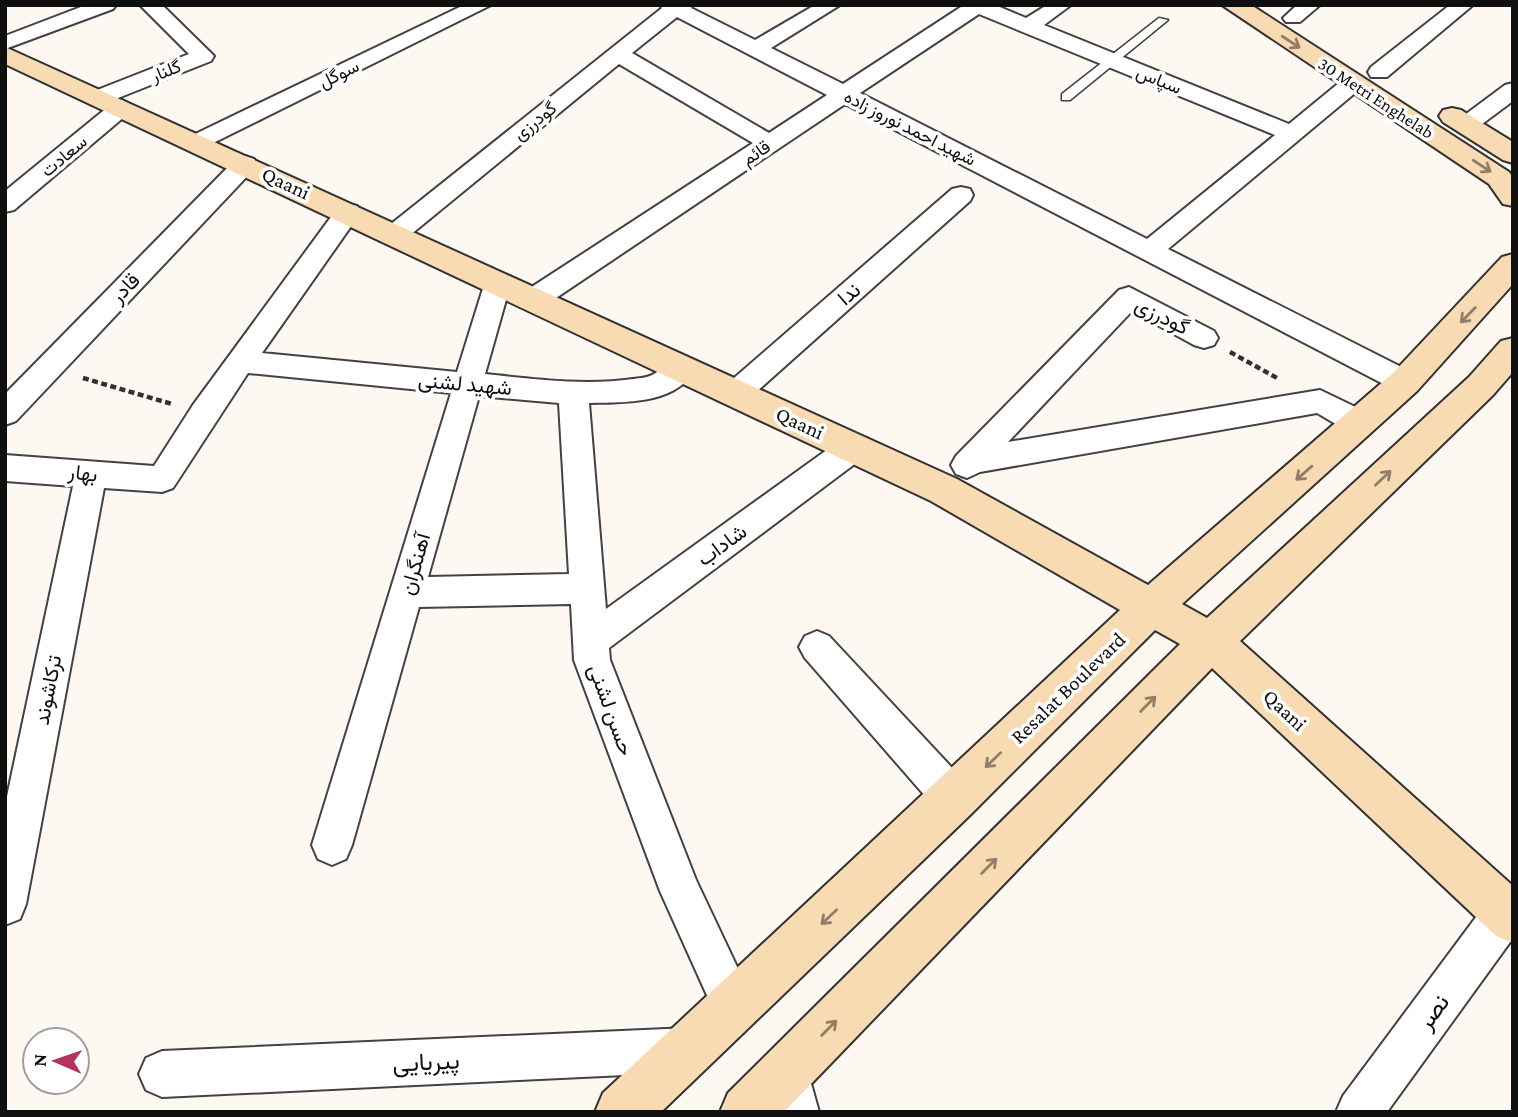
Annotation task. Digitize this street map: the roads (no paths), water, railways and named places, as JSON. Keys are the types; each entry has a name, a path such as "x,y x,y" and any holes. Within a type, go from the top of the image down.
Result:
{"main road":[{"name":"30 Metri Enghelab","path":"1234,5 1499,178 1513,197"},
{"name":"30 Metri Enghelab","path":"1292,9 1379,72 1513,154"},
{"name":"Qaani","path":"6,53 944,490 1152,606 1210,641 1509,916"},
{"name":"Resalat Boulevard","path":"622,1112 954,799 1152,606 1405,382 1513,264"},
{"path":"747,1112 791,1091 1210,641 1481,386 1513,350"}],"street":[{"path":"6,53 66,13 106,5"},
{"name":"گلنار","path":"111,102 203,56 150,5"},
{"name":"سوگل","path":"197,142 481,5"},
{"path":"754,48 830,5"},
{"path":"1027,26 1061,5"},
{"path":"1379,72 1463,5"},
{"name":"شهید احمد نوروز زاده","path":"676,6 1405,382"},
{"name":"گودرزی","path":"395,234 676,6"},
{"name":"سپاس","path":"976,6 1290,133"},
{"name":"قائم","path":"534,299 976,6"},
{"path":"618,54 770,143"},
{"path":"1149,251 1353,83"},
{"path":"1466,125 1513,90"},
{"name":"سعادت","path":"5,204 111,102"},
{"name":"قادر","path":"5,413 244,164"},
{"name":"ندا","path":"736,393 961,195"},
{"path":"242,362 348,212"},
{"name":"آهنگران","path":"332,845 498,282"},
{"name":"گودرزی","path":"944,490 1129,298 1204,338"},
{"name":"شهید لشنی","path":"242,362 573,392 625,391 659,386 682,368"},
{"name":"بهار","path":"5,468 162,479 204,413 242,362"},
{"name":"حسن لشنی","path":"573,392 592,660 675,878 734,1007"},
{"path":"971,461 1321,401 1361,423"},
{"name":"شاداب","path":"590,641 853,448"},
{"name":"ترکاشوند","path":"5,904 92,475"},
{"path":"407,592 587,589"},
{"path":"817,647 954,799"},
{"name":"نصر","path":"1359,1112 1509,916"},
{"name":"پیریایی","path":"162,1074 689,1050"}],"lane":[{"path":"1066,97 1163,20"}]}
